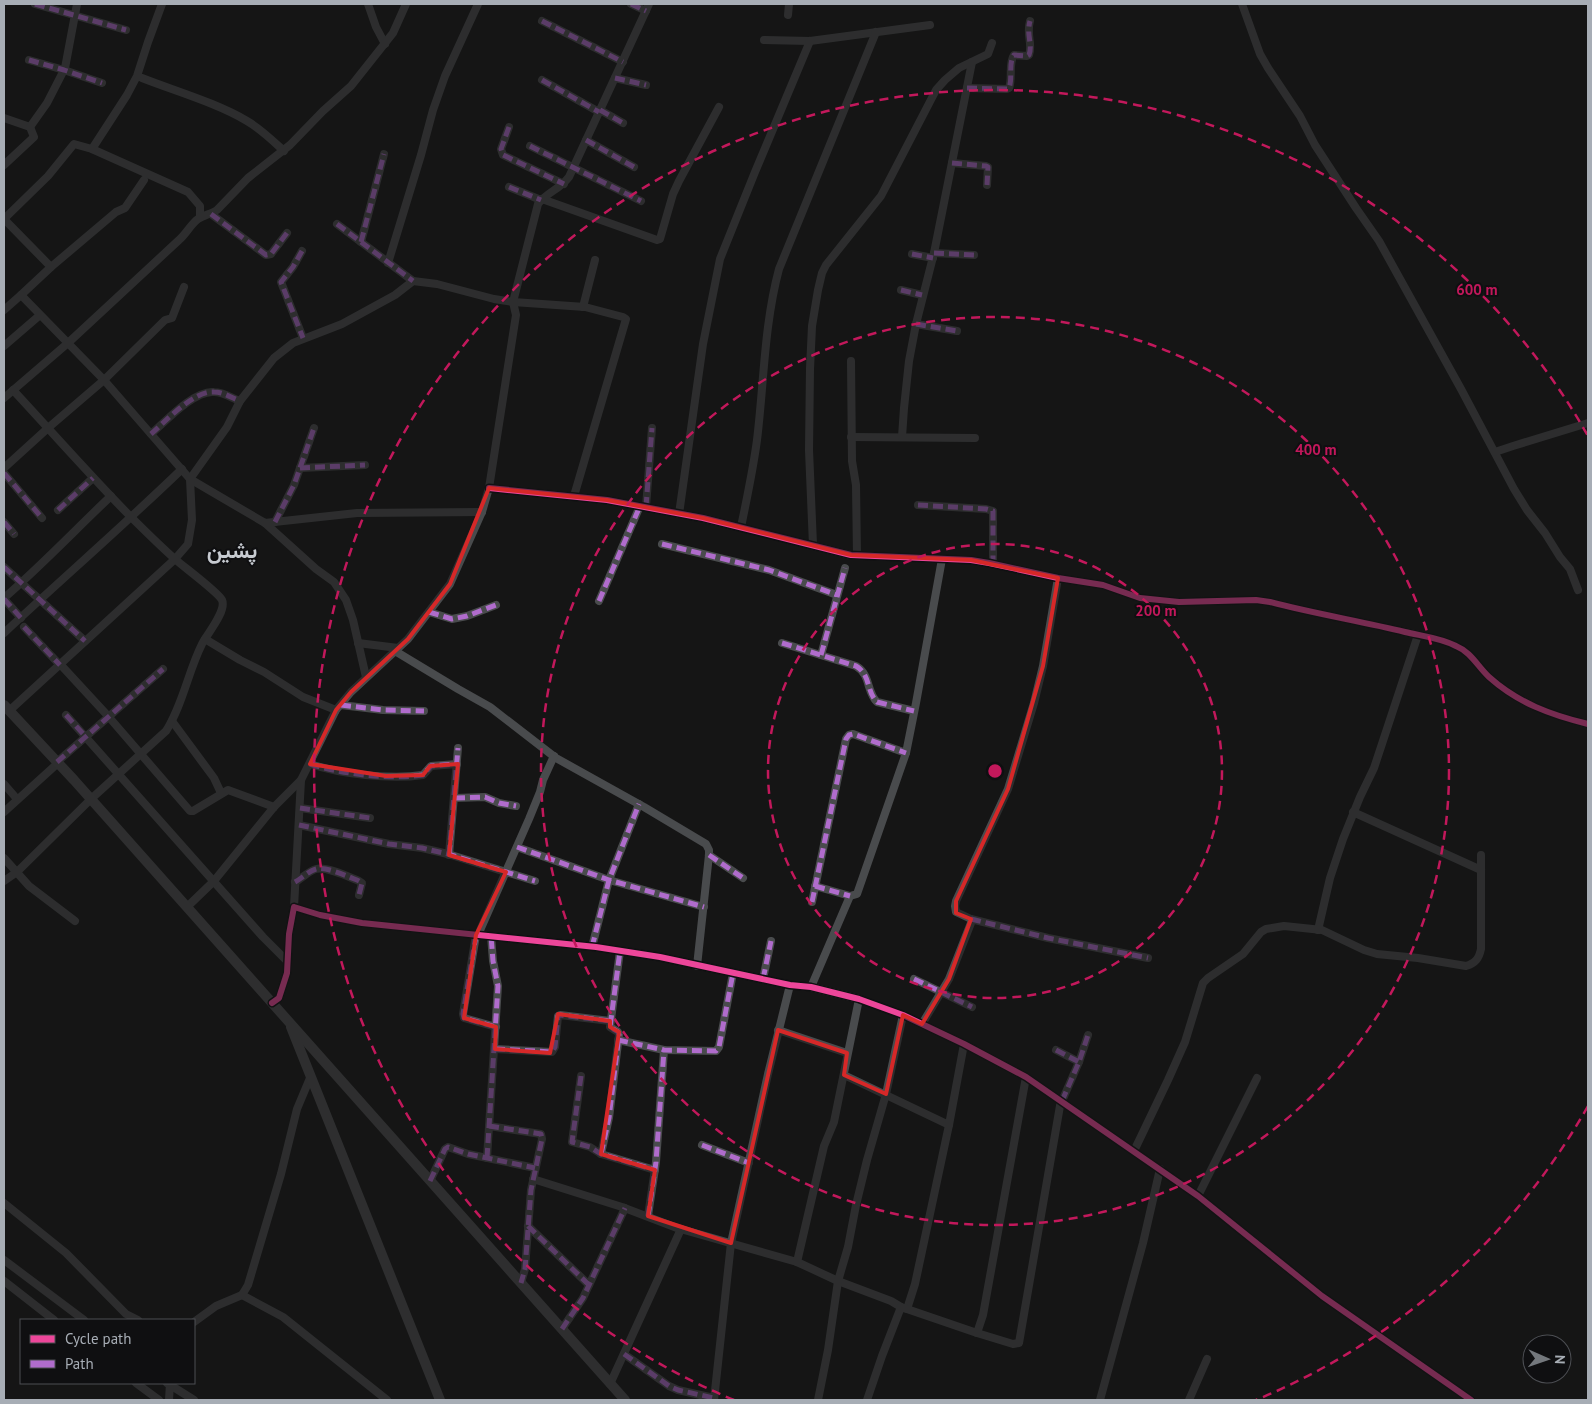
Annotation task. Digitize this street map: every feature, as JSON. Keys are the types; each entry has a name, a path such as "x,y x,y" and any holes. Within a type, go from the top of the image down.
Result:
{"main road":[{"path":"6,708 91,799 610,1384 626,1399"},
{"path":"288,1022 440,1400"}],"street":[{"path":"35,4 126,30"},
{"path":"30,127 47,103 64,70 77,4"},
{"path":"92,149 128,95 137,76 162,4"},
{"path":"368,4 376,27 385,44"},
{"path":"4,398 68,343 180,240 194,222 200,217 211,214 248,178 284,151 323,111 351,86 393,33 406,4"},
{"path":"388,263 433,110 445,76 478,4"},
{"path":"186,907 214,881 274,807 301,780 339,708 351,692 408,639 450,584 482,512 489,488 516,315 513,302 538,204 542,199 564,184 574,168 648,7 632,4"},
{"path":"788,14 789,4"},
{"path":"1242,4 1260,54 1268,68 1300,116 1315,145 1379,241 1527,510 1570,569 1578,590"},
{"path":"542,21 623,62"},
{"path":"967,88 1009,88 1014,55 1027,56 1031,50 1027,29 1030,21"},
{"path":"764,40 810,41 930,25"},
{"path":"741,527 757,439 771,302 779,269 876,32"},
{"path":"679,514 703,344 720,259 810,41"},
{"path":"813,545 809,450 810,369 812,326 822,273 839,248 881,196 936,90 959,68 988,54 992,43"},
{"path":"29,60 102,83"},
{"path":"902,437 909,361 922,295 933,255 972,62"},
{"path":"142,78 246,120 284,151"},
{"path":"615,78 646,85"},
{"path":"542,80 623,123"},
{"path":"509,187 657,240 660,239 673,194 720,108"},
{"path":"4,118 30,127 34,137 4,165"},
{"path":"509,127 501,149 503,155 564,184"},
{"path":"586,140 634,167"},
{"path":"51,267 4,219 48,176 72,145 92,149 188,192 200,206 200,217"},
{"path":"530,146 641,201"},
{"path":"360,242 384,154"},
{"path":"952,163 988,167 988,184"},
{"path":"4,310 116,212 125,208 144,180"},
{"path":"211,214 266,256 271,254 286,232"},
{"path":"337,224 413,281 437,284 513,302 582,307 623,317 626,322 574,496"},
{"path":"302,251 293,267 281,282 303,338"},
{"path":"912,254 974,255"},
{"path":"582,307 595,260"},
{"path":"6,708 60,665 175,559 188,544 192,520 190,479 227,427 240,401 274,358 293,343 342,324 395,294 413,281"},
{"path":"4,468 104,380 165,320 172,318 184,287"},
{"path":"901,290 922,295"},
{"path":"21,295 104,380 190,479 265,523 316,569 334,582 346,600 366,678"},
{"path":"4,346 40,315"},
{"path":"916,324 957,331"},
{"path":"851,361 851,436 852,466 856,485 857,555"},
{"path":"4,881 17,872 91,799 166,731 187,685 194,662 221,610 223,602 217,594 175,559 92,478 13,390"},
{"path":"151,434 188,402 199,396 216,392 240,401"},
{"path":"1495,452 1588,423"},
{"path":"275,522 294,485 314,428"},
{"path":"599,601 643,507 652,428"},
{"path":"851,436 975,438"},
{"path":"300,468 365,465"},
{"path":"4,634 132,518 182,469"},
{"path":"4,473 42,518"},
{"path":"58,510 92,478"},
{"path":"489,488 607,500 741,527 857,555 972,560 1058,578 1103,585 1130,596 1156,600 1179,602 1256,600 1418,635 1457,646 1468,653 1487,676 1523,702 1544,711 1588,724"},
{"path":"21,618 4,599 111,496"},
{"path":"918,505 986,508 993,511 993,564"},
{"path":"265,523 357,513 482,512"},
{"path":"4,522 14,534"},
{"path":"662,544 769,570 838,595"},
{"path":"815,886 850,896 857,894 906,753 942,559"},
{"path":"4,567 85,642"},
{"path":"821,655 845,568"},
{"path":"1058,578 1043,666 1008,789 956,901 956,912 971,919 1048,938 1148,958"},
{"path":"429,612 452,618 467,616 496,606"},
{"path":"24,627 108,716 190,811 228,790 274,807"},
{"path":"1318,930 1330,878 1353,812 1374,768 1418,635"},
{"path":"205,639 264,672 303,697 339,708 424,711"},
{"path":"358,643 396,649 490,707 554,756 706,844 709,855 697,966"},
{"path":"782,643 862,669 874,700 914,711"},
{"path":"4,812 108,716 163,669"},
{"path":"66,715 263,937 287,961"},
{"path":"172,721 214,778 221,793"},
{"path":"812,902 846,739 849,735 853,734 906,753"},
{"path":"449,854 458,748"},
{"path":"496,1028 464,1018 463,1014 477,935 517,847 540,792 542,780 554,756"},
{"path":"310,764 355,773 386,776 421,775 426,773 431,766 458,764"},
{"path":"272,1002 279,998 287,973 289,934 296,882 301,780"},
{"path":"4,784 17,799"},
{"path":"454,798 485,797 499,803 516,806"},
{"path":"592,947 609,880 639,804"},
{"path":"300,808 370,818"},
{"path":"1353,812 1481,870"},
{"path":"300,825 389,844 449,854 535,881"},
{"path":"517,847 609,880 704,907"},
{"path":"709,855 743,878"},
{"path":"1134,1151 1185,1042 1203,983 1243,954 1260,932 1284,926 1322,930 1376,954 1418,958 1466,966 1473,964 1479,956 1481,949 1481,855"},
{"path":"4,858 29,886 75,921"},
{"path":"296,882 318,868 359,881 362,883 359,895"},
{"path":"811,987 850,896"},
{"path":"294,907 320,915 362,923 592,947 660,958 859,998 903,1015 964,1044 1026,1077 1062,1100 1198,1196 1322,1296 1471,1400"},
{"path":"922,1024 949,979 971,919"},
{"path":"487,1158 498,986 491,936"},
{"path":"763,979 771,940"},
{"path":"601,1154 609,1118 618,1040 618,1032 610,1027 610,1021 620,951"},
{"path":"618,1040 664,1050 716,1051 719,1047 733,973"},
{"path":"914,979 972,1007"},
{"path":"624,1354 669,1386 714,1399 731,1243 778,1030 790,985"},
{"path":"797,1262 824,1146 834,1122 859,998"},
{"path":"495,1049 552,1052 558,1016 560,1014 610,1021"},
{"path":"818,1400 828,1350 838,1282 848,1248 865,1169 886,1094 903,1015"},
{"path":"778,1030 847,1053"},
{"path":"533,1180 625,1208 680,1229 797,1262 838,1282 891,1301 904,1308 1013,1344 1019,1343 1062,1100 1079,1062 1088,1035"},
{"path":"867,1400 882,1356 915,1284 949,1125 964,1044"},
{"path":"648,1216 655,1170 664,1050"},
{"path":"1056,1050 1079,1062"},
{"path":"844,1075 949,1125"},
{"path":"581,1076 572,1142 590,1147 601,1154 655,1170"},
{"path":"978,1333 983,1315 1026,1077"},
{"path":"195,1321 216,1306 242,1295 248,1285 281,1174 297,1109 310,1078"},
{"path":"1198,1196 1257,1078"},
{"path":"489,1126 541,1134 542,1139 533,1180 525,1269 521,1284"},
{"path":"702,1145 749,1163"},
{"path":"430,1182 445,1149 448,1147 468,1154 535,1168"},
{"path":"1100,1400 1143,1243 1160,1169"},
{"path":"4,1203 66,1253 126,1314 136,1319"},
{"path":"562,1330 589,1285 625,1208"},
{"path":"528,1226 589,1285"},
{"path":"610,1384 680,1229"},
{"path":"4,1260 83,1319"},
{"path":"4,1281 53,1319"},
{"path":"242,1295 283,1318 387,1400"},
{"path":"1189,1400 1208,1359"},
{"path":"137,1384 159,1400"},
{"path":"169,1384 169,1400"},
{"path":"170,1384 194,1400"}],"highlighted area":[{"path":"489,488 607,500 703,518 851,555 971,560 1058,578 1043,666 1008,789 956,901 956,913 971,919 949,979 922,1024 903,1015 886,1094 844,1075 847,1053 778,1030 731,1243 648,1216 655,1170 601,1154 619,1032 610,1027 610,1021 558,1014 550,1053 495,1049 496,1027 464,1018 476,935 506,872 449,855 458,764 430,766 423,775 386,776 310,764 336,710 351,692 408,639 450,584"}],"marked path":[{"path":"35,4 126,30"},
{"path":"631,4 646,11"},
{"path":"542,21 623,62"},
{"path":"967,88 1009,88 1011,63 1014,55 1029,55 1030,21"},
{"path":"29,60 102,83"},
{"path":"615,78 646,85"},
{"path":"542,80 599,112"},
{"path":"600,110 623,123"},
{"path":"509,127 501,149 503,155 564,184"},
{"path":"586,140 634,167"},
{"path":"530,146 641,201"},
{"path":"361,242 384,154"},
{"path":"952,163 988,167 987,185"},
{"path":"509,187 541,200"},
{"path":"211,214 266,255 271,254 287,233"},
{"path":"337,224 413,281"},
{"path":"302,251 293,267 281,282 303,338"},
{"path":"934,253 974,255"},
{"path":"912,254 933,258"},
{"path":"901,290 922,295"},
{"path":"916,324 957,331"},
{"path":"151,434 189,401 206,393 221,393 240,401"},
{"path":"275,522 294,485 314,428"},
{"path":"646,507 652,428"},
{"path":"300,468 365,465"},
{"path":"4,473 42,518"},
{"path":"58,510 93,478"},
{"path":"918,505 993,511 993,564"},
{"path":"599,601 640,506"},
{"path":"4,522 14,534"},
{"path":"662,544 769,570 837,595"},
{"path":"4,567 85,641"},
{"path":"821,655 845,568"},
{"path":"4,599 21,618"},
{"path":"429,612 452,619 467,616 496,605"},
{"path":"24,627 60,665"},
{"path":"782,643 856,666 864,674 871,693 877,702 914,711"},
{"path":"57,762 163,669"},
{"path":"341,705 383,710 424,711"},
{"path":"66,715 86,737"},
{"path":"812,902 846,739 849,735 853,734 906,753"},
{"path":"449,855 458,748"},
{"path":"310,764 351,773 396,777 423,775 431,766 457,764"},
{"path":"455,798 485,797 499,803 516,806"},
{"path":"592,947 609,880 639,804"},
{"path":"300,808 370,818"},
{"path":"299,825 448,854 535,881"},
{"path":"517,847 609,880 704,907"},
{"path":"709,855 743,878"},
{"path":"295,882 313,870 320,868 331,870 362,883 359,895"},
{"path":"815,886 850,896"},
{"path":"971,919 1048,938 1148,958"},
{"path":"476,935 463,1014 464,1018 496,1027"},
{"path":"487,1158 498,986 491,936"},
{"path":"763,979 771,941"},
{"path":"601,1154 609,1118 619,1035 618,1032 610,1027 620,951"},
{"path":"618,1040 664,1050 716,1051 719,1047 733,973"},
{"path":"914,979 972,1007"},
{"path":"495,1049 552,1052 555,1047 558,1016 560,1015 610,1021"},
{"path":"1062,1101 1079,1062 1088,1035"},
{"path":"648,1216 656,1162 664,1050"},
{"path":"1056,1050 1079,1062"},
{"path":"581,1076 572,1142 590,1147 601,1154 655,1170"},
{"path":"489,1126 541,1134 542,1139 531,1190 525,1269 521,1283"},
{"path":"702,1145 749,1163"},
{"path":"430,1181 445,1149 448,1147 468,1154 535,1168"},
{"path":"562,1329 583,1298 625,1208"},
{"path":"528,1226 589,1285"},
{"path":"624,1354 669,1386 678,1390 714,1398"}],"cycle path":[{"path":"489,488 607,500 703,518 851,555 971,560 989,563 1058,578 1103,585 1140,598 1179,602 1256,600 1270,602 1450,643 1466,652 1489,677 1523,701 1561,717 1588,724"},
{"path":"272,1003 279,998 287,973 289,934 294,907 320,915 362,923 596,947 660,957 790,985 811,987 859,999 903,1015 964,1044 1026,1077 1198,1196 1322,1296 1471,1400"}],"district":[{"name":"پشین","path":"232,550"}]}
